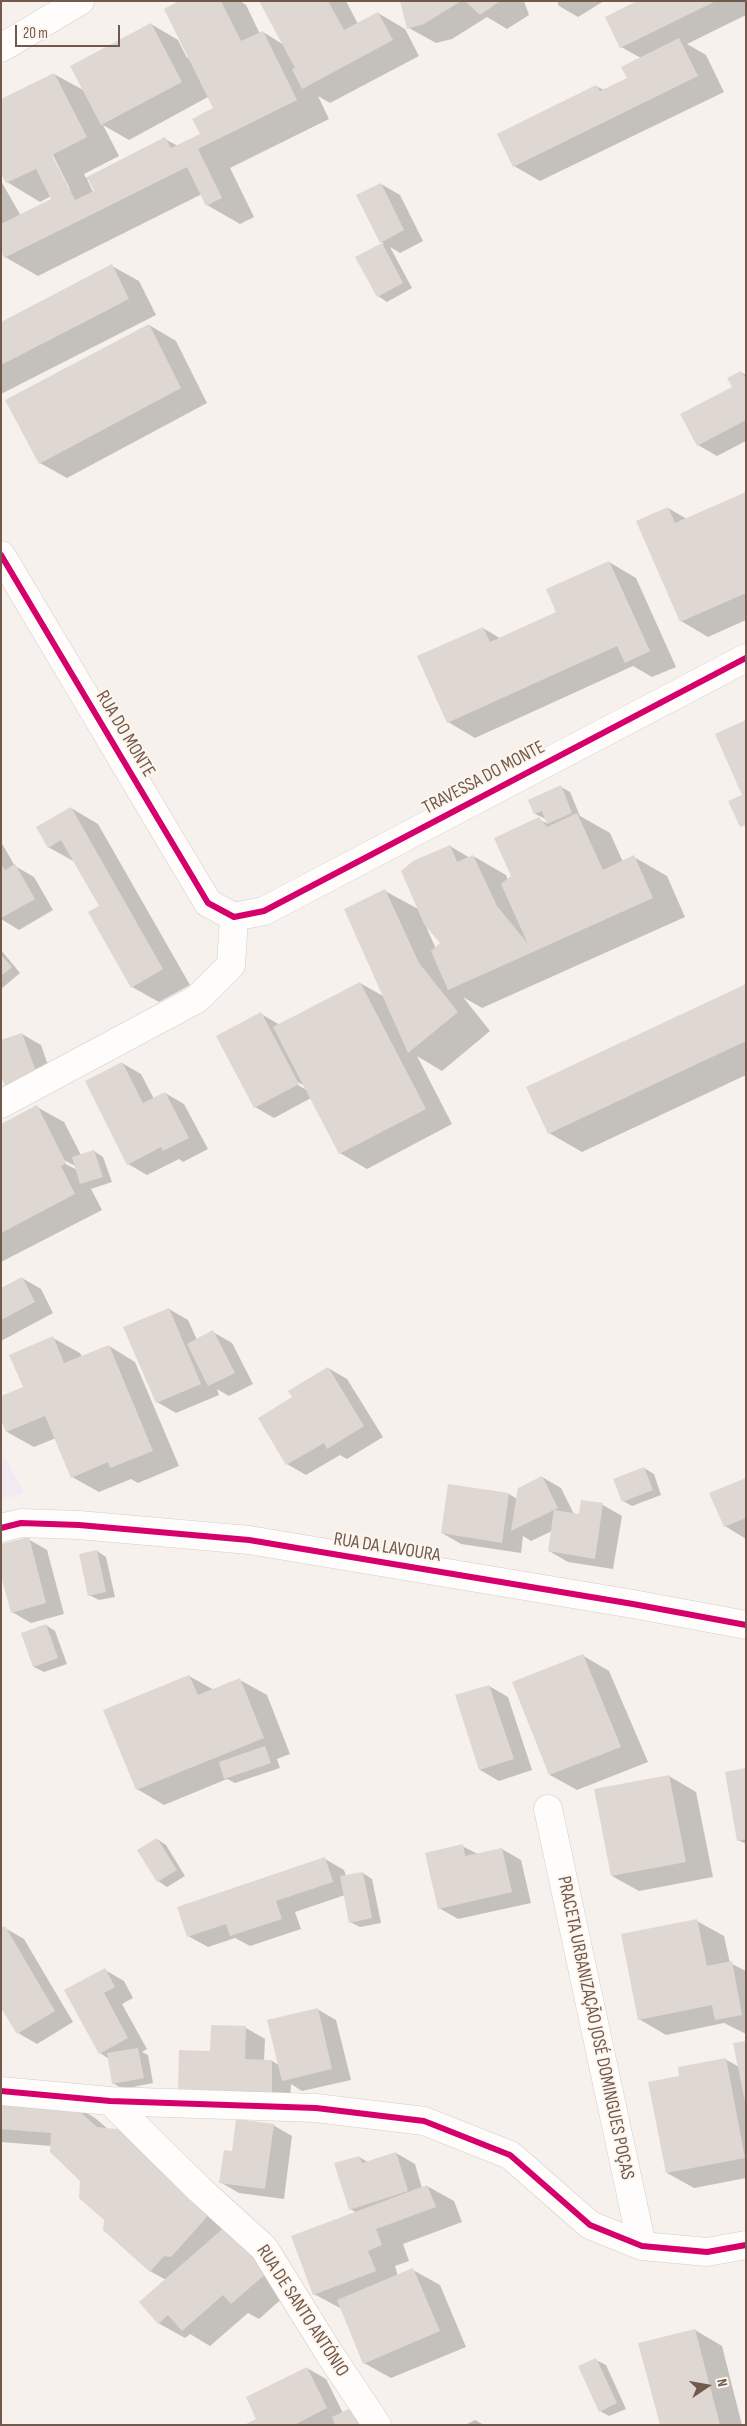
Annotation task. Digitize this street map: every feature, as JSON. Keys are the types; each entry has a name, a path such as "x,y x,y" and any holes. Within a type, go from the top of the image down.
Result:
{"street":[{"path":"1,48 80,1"},
{"name":"RUA DO MONTE","path":"1,555 208,903 234,917"},
{"name":"TRAVESSA DO MONTE","path":"234,917 264,911 746,658"},
{"path":"1,1104 197,999 230,965 234,917"},
{"name":"RUA DA LAVOURA","path":"11,1526 80,1524 249,1540 633,1604 746,1625"},
{"name":"PRACETA URBANIZAÇÃO JOSÉ DOMINGUES POÇAS","path":"548,1809 642,2246"},
{"path":"1,2091 110,2101 316,2108 424,2121 510,2155 590,2225 642,2246 707,2252 746,2245"},
{"name":"RUA DE SANTO ANTÓNIO","path":"110,2101 199,2189 264,2248 329,2353 377,2425"}],"shaded area":[{"path":"1,1449 24,1493 1,1500"}],"building":[{"path":"179,1 221,1 241,41 263,31 297,100 198,149 222,198 206,206 187,167 4,258 1,251 1,224 51,199 36,169 6,183 1,174 1,99 54,73 87,137 52,155 75,200 94,191 87,177 165,137 171,148 200,134 192,119 213,108 164,9"},
{"path":"259,1 328,1 344,30 378,12 393,40 302,89 292,69 295,68"},
{"path":"400,1 461,1 424,24 407,29"},
{"path":"465,1 500,1 480,15"},
{"path":"637,1 716,1 620,48 605,17"},
{"path":"151,23 182,82 101,125 70,66"},
{"path":"679,38 698,76 513,167 497,134 596,85 600,91 627,78 621,67"},
{"path":"381,183 404,230 380,243 356,195"},
{"path":"382,243 403,283 377,297 355,257"},
{"path":"112,264 129,299 1,365 1,322"},
{"path":"149,324 181,388 39,464 5,400"},
{"path":"741,371 746,379 746,420 697,446 680,414 732,387 727,378"},
{"path":"746,492 746,593 680,622 636,521 668,507 675,523"},
{"path":"609,561 650,651 625,663 617,646 447,723 417,656 483,627 490,642 556,612 546,589"},
{"path":"746,720 746,825 740,827 728,801 742,795 715,734"},
{"path":"561,785 572,813 547,824 542,811 534,814 528,800"},
{"path":"71,807 163,969 131,988 88,912 99,906 61,840 48,848 36,827"},
{"path":"577,813 603,870 634,855 653,898 448,990 431,951 440,943 424,924 401,871 413,861 450,845 457,862 473,855 497,906 528,944 501,884 511,876 494,838 539,817 547,827"},
{"path":"1,864 5,870 15,864 35,899 1,918"},
{"path":"385,889 419,963 458,1012 408,1053 344,909"},
{"path":"1,955 12,967 1,976"},
{"path":"360,982 426,1109 339,1154 273,1027"},
{"path":"746,984 746,1041 548,1134 526,1087"},
{"path":"261,1012 299,1084 254,1108 216,1036"},
{"path":"22,1033 37,1074 5,1086 1,1076 1,1040"},
{"path":"122,1062 143,1103 165,1092 189,1138 163,1151 161,1147 127,1165 85,1081"},
{"path":"37,1105 66,1163 61,1166 75,1194 1,1233 1,1124"},
{"path":"94,1150 103,1177 80,1184 72,1157"},
{"path":"22,1277 35,1302 1,1320 1,1288"},
{"path":"169,1308 201,1384 156,1403 123,1327"},
{"path":"213,1330 235,1373 208,1386 187,1344"},
{"path":"53,1336 64,1363 109,1345 153,1451 110,1468 108,1462 71,1478 45,1416 6,1432 1,1420 1,1396 23,1387 9,1355"},
{"path":"328,1367 364,1426 327,1449 324,1443 286,1465 258,1418 292,1397 288,1391"},
{"path":"644,1467 653,1490 622,1502 613,1479"},
{"path":"542,1476 558,1508 511,1531 518,1488"},
{"path":"746,1478 746,1518 724,1527 709,1493"},
{"path":"448,1484 509,1493 502,1543 441,1533"},
{"path":"581,1500 603,1503 595,1559 548,1551 554,1510 579,1514"},
{"path":"29,1537 46,1603 11,1613 1,1576 1,1544"},
{"path":"97,1550 106,1592 88,1596 79,1554"},
{"path":"46,1624 58,1658 33,1667 21,1633"},
{"path":"583,1654 621,1747 549,1775 512,1682"},
{"path":"189,1675 198,1695 240,1678 264,1738 136,1790 103,1710"},
{"path":"489,1685 514,1759 479,1770 455,1695"},
{"path":"265,1746 271,1763 224,1779 219,1762"},
{"path":"746,1768 746,1839 737,1841 725,1772"},
{"path":"669,1775 686,1862 611,1876 594,1789"},
{"path":"157,1838 177,1870 157,1882 137,1850"},
{"path":"463,1844 465,1856 502,1848 512,1892 438,1909 425,1853"},
{"path":"325,1857 333,1882 276,1901 282,1919 230,1936 226,1924 187,1937 177,1907"},
{"path":"363,1872 372,1918 349,1923 340,1876"},
{"path":"697,1919 707,1966 732,1961 742,2015 715,2020 712,2005 638,2020 621,1934"},
{"path":"5,1926 55,2011 17,2034 1,2008 1,1928"},
{"path":"105,1968 115,1987 104,1993 128,2038 99,2054 64,1990"},
{"path":"318,2008 332,2069 282,2081 267,2020"},
{"path":"211,2025 246,2026 245,2059 272,2060 272,2095 178,2091 179,2050 210,2051"},
{"path":"746,2041 746,2101 745,2101 733,2043"},
{"path":"138,2048 144,2078 112,2084 107,2053"},
{"path":"726,2058 745,2158 666,2173 648,2082 679,2076 678,2067"},
{"path":"1,2096 68,2101 97,2127 126,2130 214,2209 171,2257 164,2256 150,2272 103,2230 104,2220 79,2198 80,2181 50,2152 51,2133 1,2129"},
{"path":"236,2119 274,2124 265,2189 219,2183 224,2150 232,2151"},
{"path":"396,2152 408,2191 349,2210 334,2163 359,2156 362,2163"},
{"path":"427,2185 436,2207 376,2229 382,2245 368,2251 376,2271 313,2295 291,2236"},
{"path":"228,2224 269,2271 231,2304 223,2295 182,2331 168,2315 158,2324 139,2302"},
{"path":"413,2268 440,2331 363,2364 337,2300"},
{"path":"695,2329 720,2425 660,2425 638,2343"},
{"path":"596,2358 617,2403 599,2412 578,2366"},
{"path":"307,2367 327,2408 294,2425 244,2425 256,2419 246,2397"},
{"path":"353,2407 360,2425 335,2425 332,2417"}],"cycle path":[{"path":"1,555 208,903 234,917 264,911 746,658"},
{"path":"1,1528 21,1523 79,1525 249,1540 633,1604 746,1625"},
{"path":"1,2091 110,2101 316,2108 424,2121 510,2155 590,2225 642,2246 707,2252 746,2245"}]}
